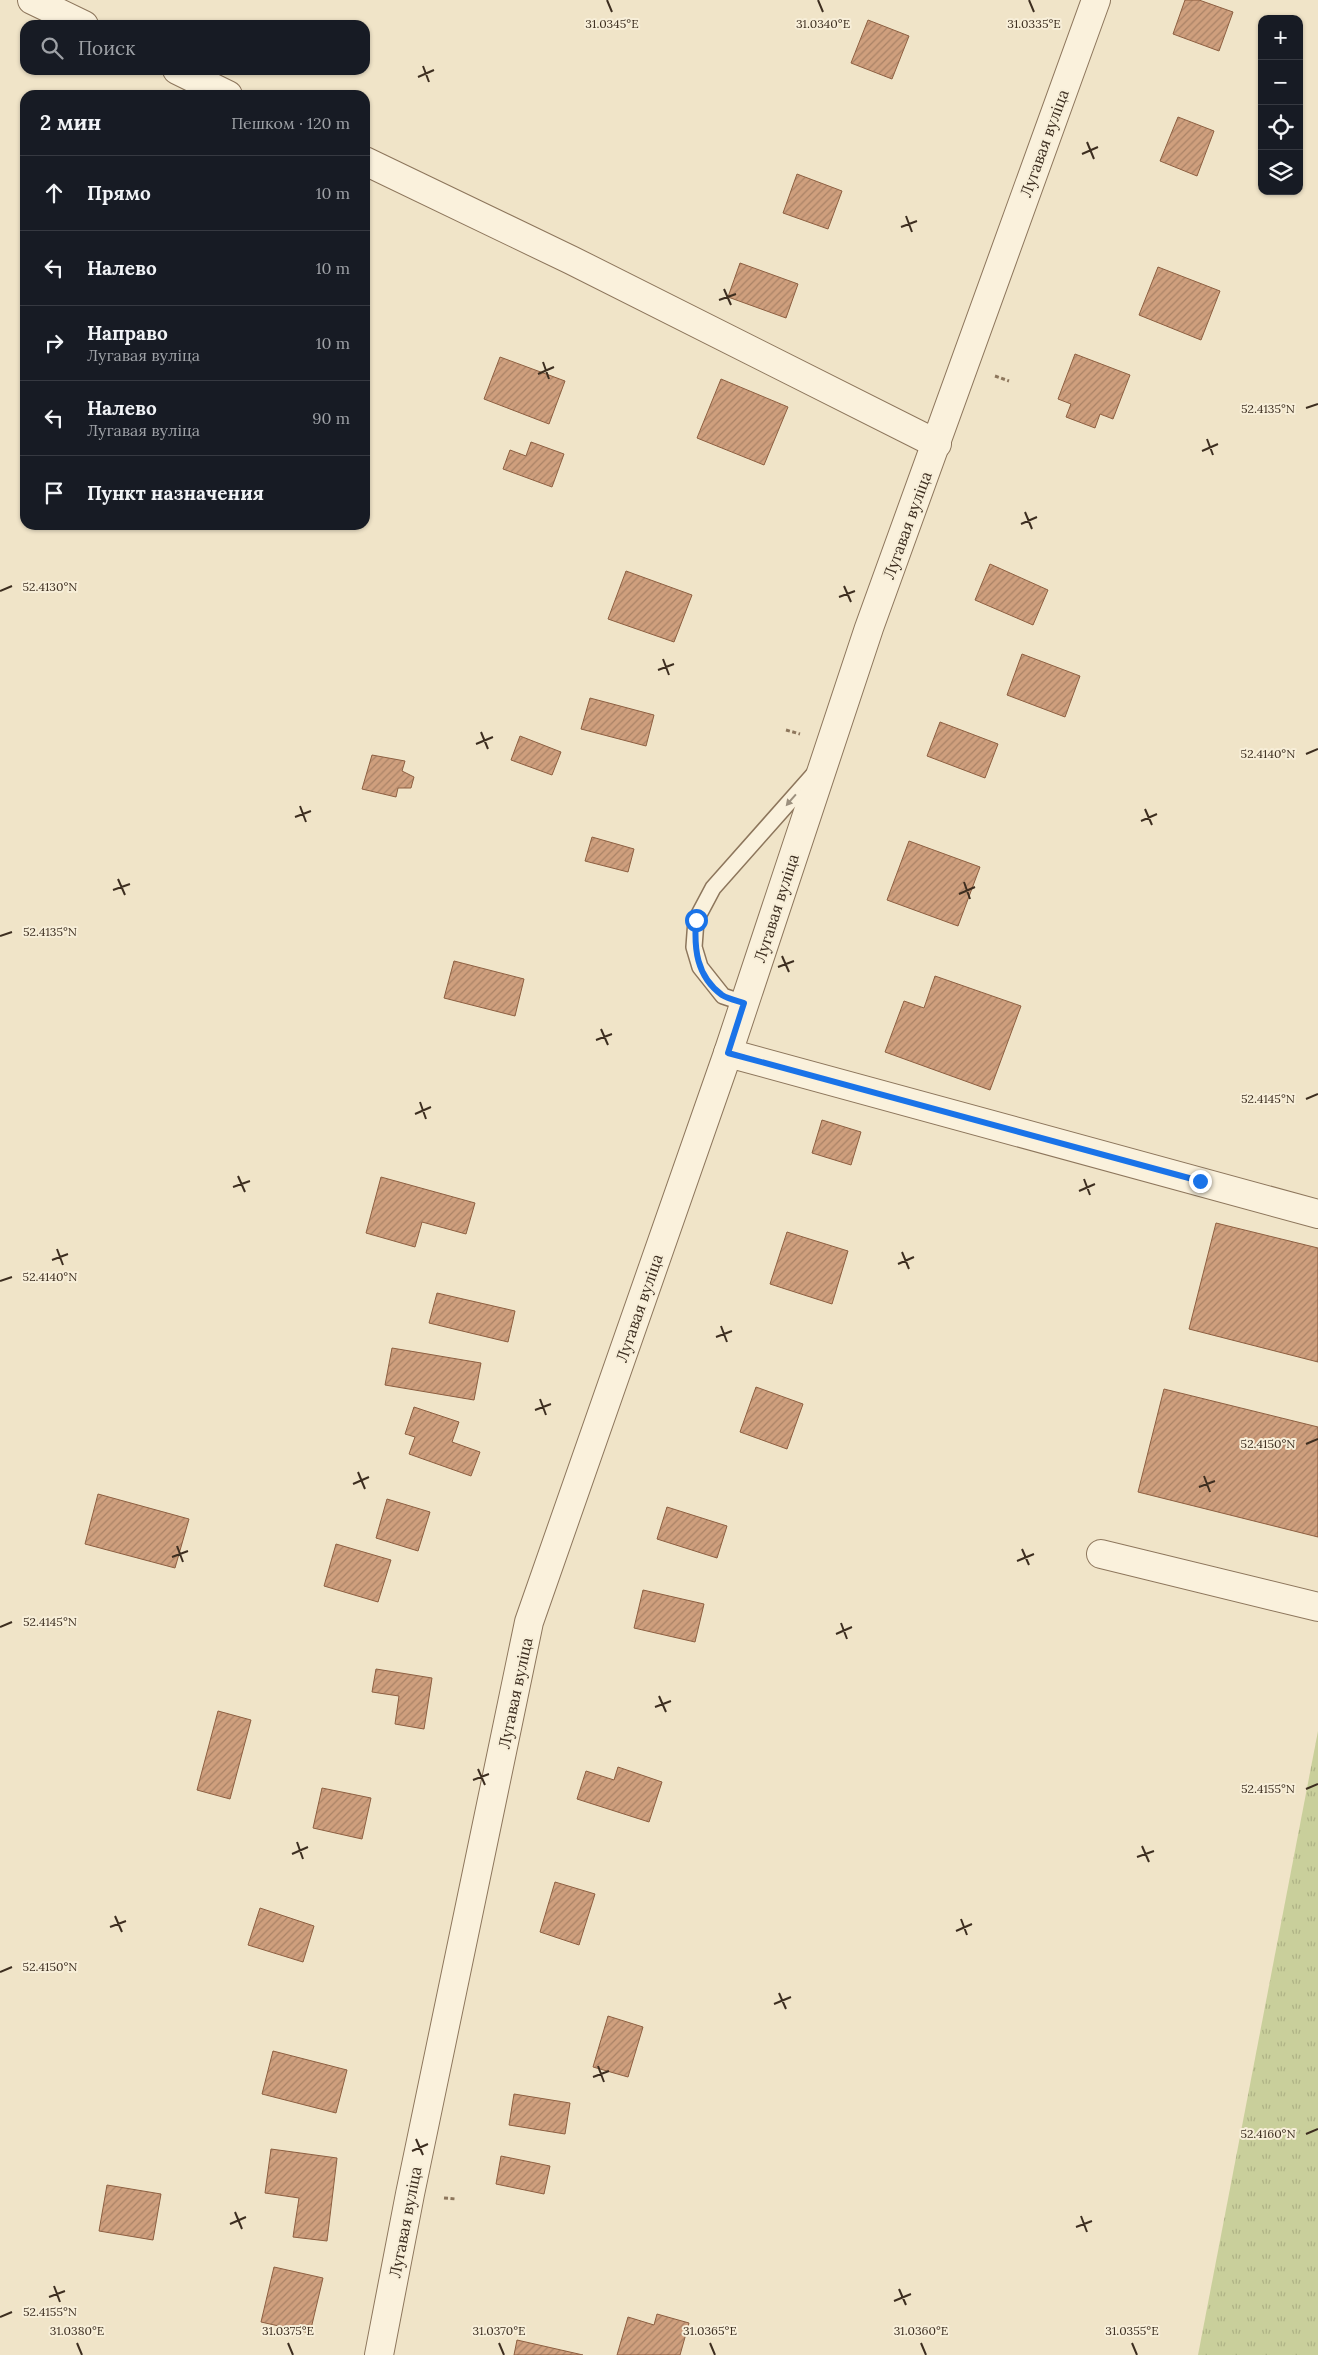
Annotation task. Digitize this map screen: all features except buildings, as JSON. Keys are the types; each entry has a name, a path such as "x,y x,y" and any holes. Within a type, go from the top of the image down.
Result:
{"street":[{"path":"32,0 74,20"},
{"name":"Лугавая вуліца","path":"379,2355 410,2194 529,1622 728,1053 869,628 1096,0"},
{"path":"187,75 218,90"},
{"path":"370,163 571,260 937,444"},
{"path":"728,1053 1318,1214"},
{"path":"1101,1554 1318,1607"}],"lane":[{"path":"744,1003 723,996 700,967 694,947 696,920 713,888 823,763"}],"green space":[{"path":"1318,1731 1318,2355 1198,2355"}],"route":[{"path":"696,920 694,947 700,967 709,981 723,996 744,1003 728,1053 1200,1181"}]}
